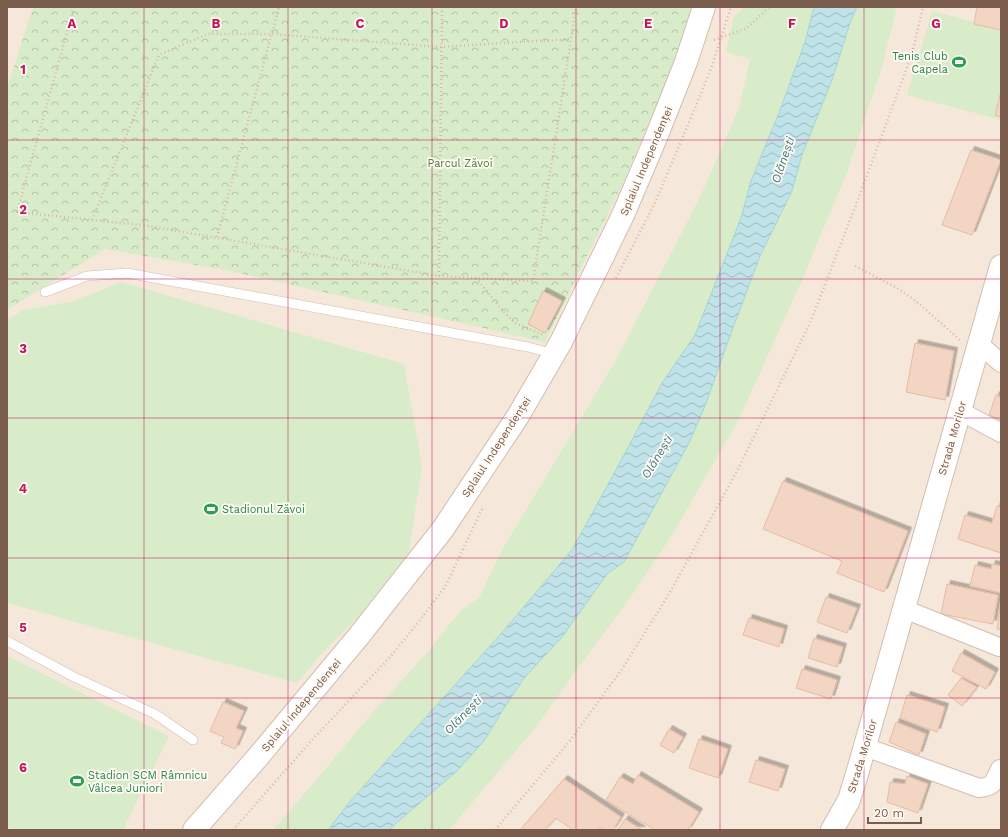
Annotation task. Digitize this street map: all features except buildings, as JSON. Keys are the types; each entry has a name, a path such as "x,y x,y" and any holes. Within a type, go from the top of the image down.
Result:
{"street":[{"name":"Splaiul Independenței","path":"194,830 358,638 443,529 518,416 551,345 623,215 655,140 692,44 704,7"},
{"name":"Strada Morilor","path":"832,830 849,800 865,747 1001,266"},
{"path":"978,349 1001,362"},
{"path":"960,411 1001,433"},
{"path":"904,609 999,647"},
{"path":"865,747 979,788 988,788 994,784 1000,769"}],"lane":[{"path":"45,292 87,276 127,274 528,347 551,345"},
{"path":"7,641 74,677 155,714 193,740"}],"path":[{"path":"74,7 17,212 149,226 439,276 533,280 576,7"},
{"path":"217,237 279,7"},
{"path":"439,276 442,7"},
{"path":"692,44 720,39 747,28 768,7"},
{"path":"495,830 569,742 622,669 669,594 736,473 810,323 912,54 923,7"},
{"path":"92,220 159,55 208,34 272,34 441,47 570,39"},
{"path":"855,266 897,288 978,349"},
{"path":"476,278 502,310 515,323 551,345"}],"shaded area":[{"path":"7,7 1001,7 1001,830 7,830"}],"green space":[{"name":"Parcul Zăvoi","path":"33,7 696,7 692,21 623,183 545,342 230,271 105,249 7,310 7,88"},
{"path":"745,7 814,7 805,42 780,110 751,181 741,218 695,335 662,383 572,550 499,636 352,799 328,830 273,830 373,712 425,655 462,609 479,598 502,550 616,360 700,197 739,108 750,59 726,52 734,16"},
{"path":"857,7 897,7 882,67 847,172 803,278 739,419 674,532 634,592 531,733 449,830 388,830 456,772 504,708 525,677 562,637 607,574 624,562 689,443 705,406 760,256 792,191 802,155 832,80 851,20"},
{"name":"Tenis Club Capela","path":"932,11 1001,29 1001,120 907,95"},
{"name":"Stadionul Zăvoi","path":"121,282 404,364 422,466 409,552 359,616 324,651 297,683 7,603 7,320 23,310 75,301"},
{"name":"Stadion SCM Râmnicu Vâlcea Juniori","path":"7,656 169,736 123,830 14,830 7,827"}],"water":[{"name":"Olănești","path":"814,7 857,7 851,20 832,80 802,155 792,191 760,256 705,406 689,443 624,562 607,574 562,637 525,677 484,741 456,772 388,830 328,830 352,799 499,636 572,550 662,383 695,335 741,218 751,181 780,110 805,42"}],"place":[{"name":"Tenis Club Capela","path":"959,62"},
{"name":"Stadionul Zăvoi","path":"211,509"},
{"name":"Stadion SCM Râmnicu Vâlcea Juniori","path":"77,781"}]}
